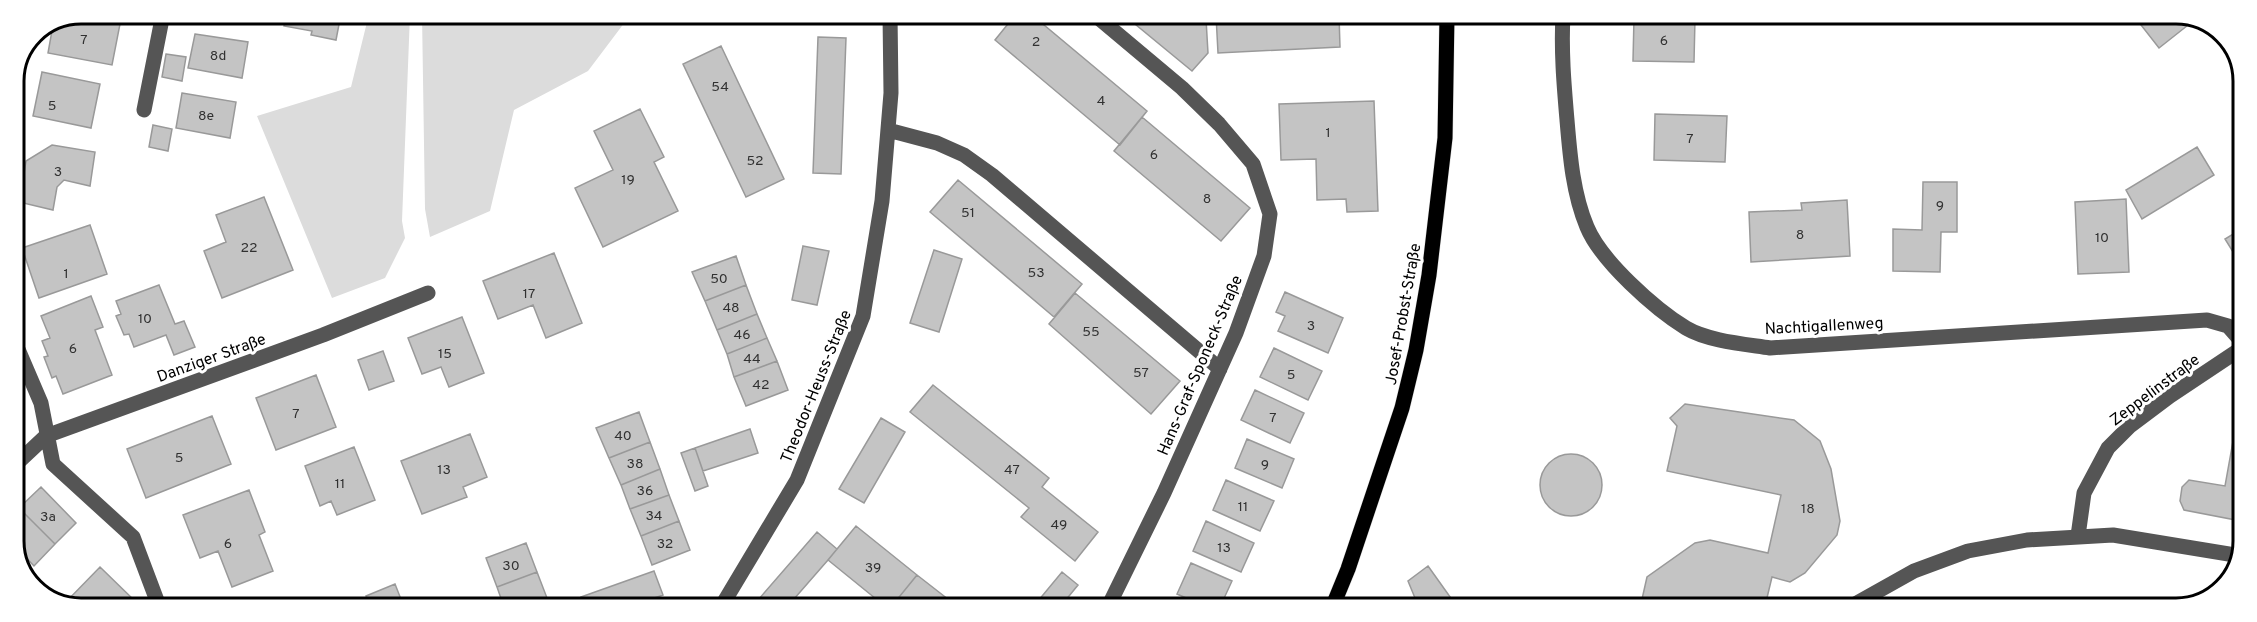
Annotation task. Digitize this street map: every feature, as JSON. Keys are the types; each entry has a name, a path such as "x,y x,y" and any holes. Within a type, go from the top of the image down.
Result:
{"main road":[{"name":"Josef-Probst-Straße","path":"1336,598 1402,408 1416,350 1429,275 1445,138 1447,24"}],"street":[{"path":"144,110 161,24"},
{"name":"Theodor-Heuss-Straße","path":"726,598 797,480 863,316 882,201 891,93 890,24"},
{"name":"Hans-Graf-Sponeck-Straße","path":"1106,24 1182,88 1219,124 1253,164 1269,214 1264,255 1236,333 1164,493 1112,598"},
{"name":"Nachtigallenweg","path":"1563,24 1561,55 1571,171 1587,228 1610,262 1647,299 1687,328 1728,342 1770,348 2207,320 2228,326 2233,332"},
{"path":"888,130 937,143 964,155 992,176 1220,369"},
{"name":"Danziger Straße","path":"24,457 46,436 323,335 428,292"},
{"name":"Zeppelinstraße","path":"2078,536 2084,493 2108,447 2130,426 2170,396 2233,354"},
{"path":"24,364 40,403 53,464 133,537 156,598"},
{"path":"1866,598 1914,571 1968,551 2027,540 2113,535 2231,554"}],"shaded area":[{"path":"367,24 410,24 402,221 405,238 385,278 332,298 257,116 351,87"},
{"path":"422,24 623,24 588,71 514,110 490,211 430,237 425,209"}],"building":[{"path":"81,24 120,24 112,65 48,53 52,33 59,28"},
{"path":"284,24 339,24 336,40 311,35 312,31 284,26"},
{"path":"1008,24 1043,24 1147,111 1120,145 995,40"},
{"path":"1135,24 1206,24 1208,53 1192,71"},
{"path":"1216,24 1339,24 1340,47 1218,53"},
{"path":"1634,24 1695,24 1694,62 1633,61"},
{"path":"2140,24 2188,25 2159,48"},
{"path":"195,34 248,42 242,78 188,68"},
{"path":"818,37 846,38 841,174 813,173"},
{"path":"721,46 784,179 746,197 683,64"},
{"path":"166,54 186,57 182,81 162,77"},
{"path":"42,72 100,84 91,128 33,116"},
{"path":"182,93 236,102 230,138 176,128"},
{"path":"1374,101 1378,211 1347,212 1346,199 1317,200 1316,159 1281,160 1279,104"},
{"path":"640,109 664,157 654,162 678,211 603,247 575,188 613,170 594,131"},
{"path":"1655,114 1727,116 1725,162 1654,160"},
{"path":"1142,117 1250,208 1221,241 1114,151"},
{"path":"153,125 172,129 168,151 149,147"},
{"path":"52,145 95,152 90,186 64,180 57,187 53,210 24,203 26,161"},
{"path":"2197,147 2214,175 2142,219 2126,190"},
{"path":"958,180 1082,284 1054,317 930,212"},
{"path":"1923,182 1957,182 1957,232 1941,232 1940,272 1893,271 1893,229 1922,230"},
{"path":"264,197 293,270 222,298 204,251 226,242 216,215"},
{"path":"2126,199 2129,272 2078,274 2075,202"},
{"path":"1847,200 1850,256 1751,262 1749,212 1802,210 1801,203"},
{"path":"90,225 107,274 39,298 24,254 24,247"},
{"path":"2233,234 2233,252 2225,239"},
{"path":"803,246 829,251 817,305 792,300"},
{"path":"934,250 962,259 939,332 910,323"},
{"path":"554,253 582,323 546,338 533,305 498,319 483,281"},
{"path":"736,256 746,285 705,301 692,272"},
{"path":"159,285 175,324 184,321 195,347 174,355 166,335 134,347 129,334 124,335 116,316 121,314 116,301"},
{"path":"746,285 757,314 717,330 705,301"},
{"path":"1285,292 1343,318 1328,353 1278,331 1285,316 1276,312"},
{"path":"1075,293 1180,381 1151,414 1049,324"},
{"path":"91,296 103,327 95,330 112,375 63,394 56,376 52,378 44,357 48,356 42,341 50,338 41,316"},
{"path":"757,314 767,338 727,354 717,330"},
{"path":"462,317 484,373 449,387 441,367 422,374 408,338"},
{"path":"767,338 777,361 734,377 727,354"},
{"path":"1274,348 1322,371 1308,400 1260,377"},
{"path":"383,351 394,381 369,390 358,360"},
{"path":"777,361 788,390 746,406 734,377"},
{"path":"316,375 336,427 276,450 256,398"},
{"path":"933,385 1049,478 1042,487 1098,532 1075,561 1021,517 1029,508 910,412"},
{"path":"1255,390 1304,413 1290,443 1241,420"},
{"path":"1685,404 1794,420 1820,441 1831,469 1840,521 1837,535 1805,573 1790,582 1772,577 1767,598 1642,598 1647,577 1695,543 1710,540 1768,553 1781,495 1667,471 1677,426 1670,418"},
{"path":"639,412 650,442 609,458 596,428"},
{"path":"212,416 231,464 146,498 127,449"},
{"path":"881,418 905,432 864,503 839,489"},
{"path":"750,429 758,453 703,471 695,448"},
{"path":"470,434 487,477 463,487 467,497 422,514 401,461"},
{"path":"1247,439 1294,459 1282,488 1235,468"},
{"path":"2233,441 2233,519 2184,510 2180,501 2182,487 2189,480 2225,486"},
{"path":"650,442 660,469 621,485 609,458"},
{"path":"354,447 375,500 337,515 331,501 320,506 305,466"},
{"path":"695,448 708,486 695,491 681,453"},
{"path":"1571,454 1583,456 1593,463 1600,473 1602,485 1600,497 1593,507 1583,514 1571,516 1559,514 1549,507 1542,497 1540,485 1542,473 1549,463 1559,456"},
{"path":"660,469 669,495 630,509 621,485"},
{"path":"1226,480 1274,501 1260,531 1213,510"},
{"path":"41,487 76,523 55,544 24,513 24,503"},
{"path":"249,490 265,532 259,535 273,571 232,587 218,551 200,558 183,515"},
{"path":"669,495 679,521 641,536 630,509"},
{"path":"24,513 55,544 34,566 27,558 25,552"},
{"path":"679,521 690,550 652,565 641,536"},
{"path":"1206,521 1254,543 1241,572 1193,551"},
{"path":"856,526 917,575 898,598 875,598 828,560"},
{"path":"817,532 837,549 795,598 760,598"},
{"path":"526,543 537,572 497,587 486,558"},
{"path":"1191,563 1232,581 1224,598 1186,598 1177,594"},
{"path":"1428,566 1451,598 1415,598 1408,581"},
{"path":"100,567 132,598 74,598 71,597"},
{"path":"654,571 663,595 654,598 581,597"},
{"path":"537,572 547,598 501,598 497,587"},
{"path":"1062,572 1078,585 1067,598 1040,598"},
{"path":"917,575 946,598 898,598"},
{"path":"395,584 400,598 367,598 366,596"}]}
